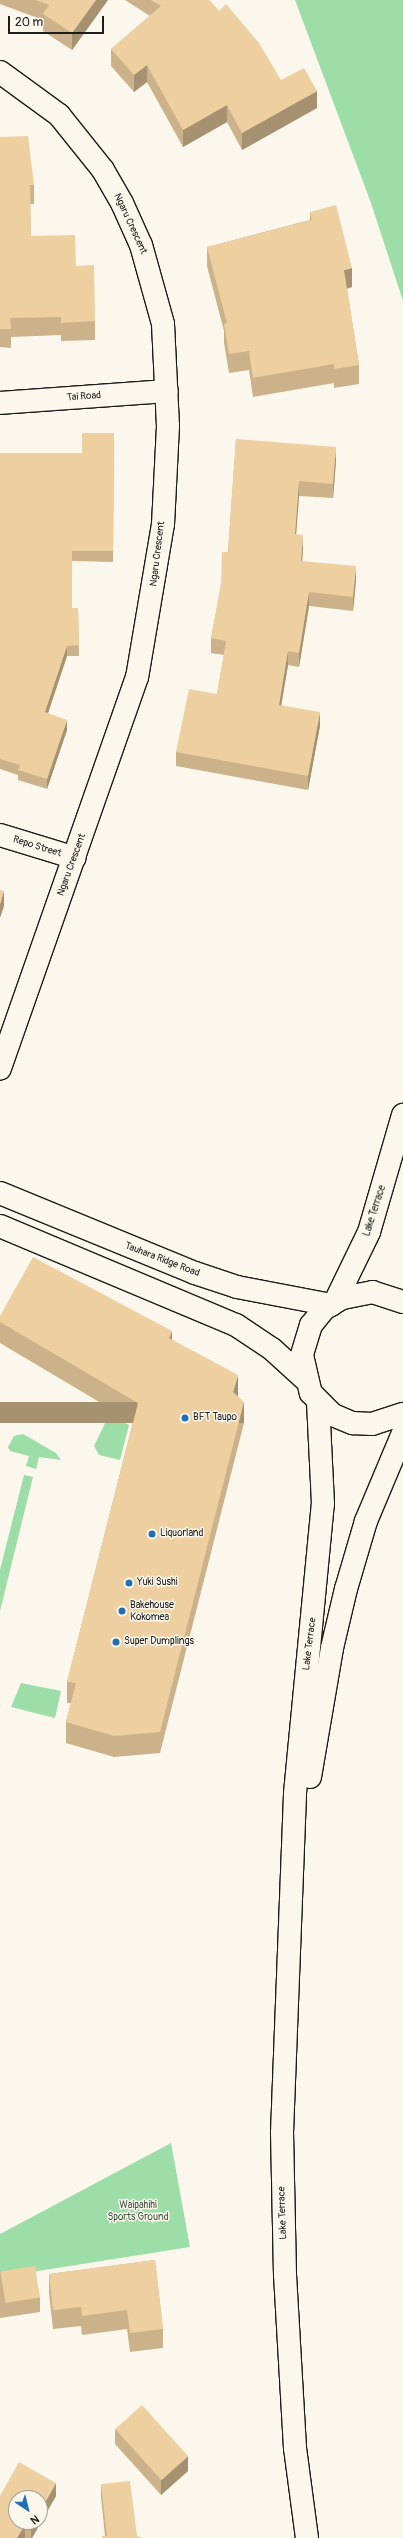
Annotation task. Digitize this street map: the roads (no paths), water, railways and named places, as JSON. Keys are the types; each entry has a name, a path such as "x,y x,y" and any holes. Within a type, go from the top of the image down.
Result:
{"main road":[{"name":"Ngaru Crescent","path":"0,72 59,114 103,170 122,203 141,245 155,287 163,329 167,391 163,524 147,634 126,713 0,1069"},
{"name":"Tai Road","path":"0,403 167,391"},
{"name":"Repo Street","path":"0,835 75,858"},
{"name":"Lake Terrace","path":"333,1303 369,1232 403,1115"},
{"name":"Tauhara Ridge Road","path":"0,1193 195,1273 237,1286 333,1303"},
{"path":"0,1226 224,1320 272,1349 305,1379 318,1401 333,1415 360,1424 382,1423 403,1414"},
{"path":"305,1379 302,1355 305,1336 317,1317 333,1303 373,1292 403,1302"},
{"name":"Lake Terrace","path":"307,2538 295,2448 282,2183 284,2037 293,1887 296,1786 324,1504 318,1401"},
{"name":"Lake Terrace","path":"293,1887 332,1648 366,1521 403,1433"}],"place":[{"name":"BFT Taupo","path":"185,1418"},
{"name":"Liquorland","path":"152,1534"},
{"name":"Yuki Sushi","path":"129,1583"},
{"name":"Bakehouse Kokomea","path":"122,1611"},
{"name":"Super Dumplings","path":"116,1642"}],"park label":[{"name":"Waipahihi Sports Ground","path":"138,2210"}]}
